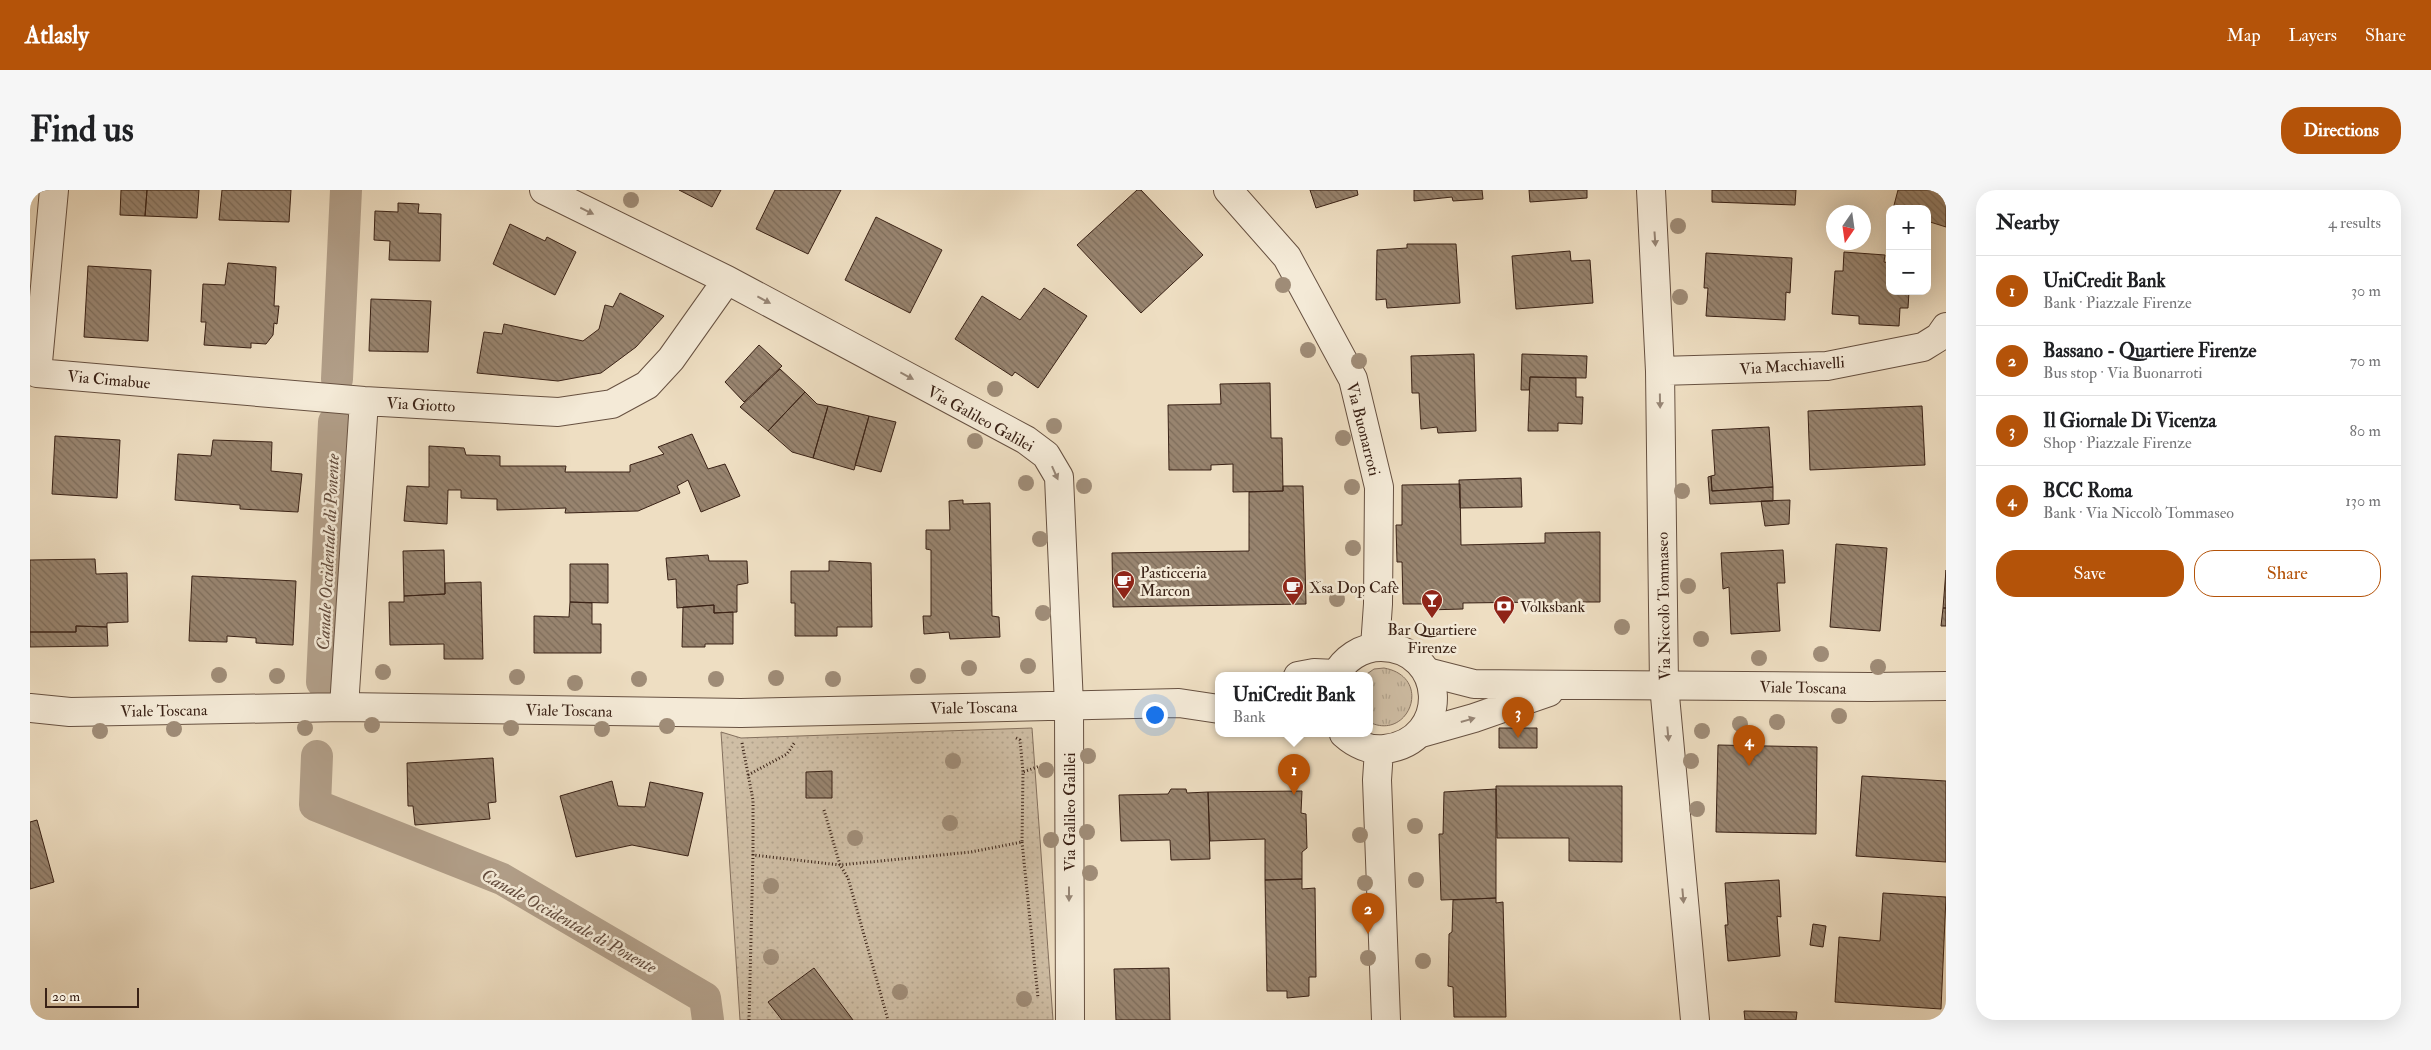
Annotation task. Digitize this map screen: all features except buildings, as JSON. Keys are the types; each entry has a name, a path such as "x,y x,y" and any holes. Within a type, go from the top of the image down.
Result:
{"street":[{"name":"Via Cimabue","path":"54,190 37,373 364,401"},
{"name":"Via Galileo Galilei","path":"544,190 727,280 1026,440 1046,455 1058,477 1069,705 1070,1020"},
{"name":"Via Buonarroti","path":"1228,190 1287,256 1353,379 1379,487 1378,604 1375,647"},
{"name":"Via Niccolò Tommaseo","path":"1652,190 1660,371 1664,685 1695,1020"},
{"name":"Via Giotto","path":"344,707 364,401 558,412 612,404 647,385 671,359 727,280"},
{"name":"Via Macchiavelli","path":"1660,371 1827,366 1923,347 1939,337 1946,327"},
{"path":"1338,672 1346,661 1360,651 1375,647 1390,647 1404,652 1417,660 1427,672 1432,687 1434,703 1430,719 1421,733 1410,742 1397,748 1379,750 1365,747 1349,737"},
{"name":"Viale Toscana","path":"1427,672 1474,684 1945,687"},
{"path":"1421,733 1474,718 1566,685"},
{"path":"1179,703 1215,695"},
{"path":"1179,703 1215,708"},
{"name":"Viale Toscana","path":"30,708 70,712 344,707 741,713 1179,703"},
{"name":"Viale Toscana","path":"30,720 70,712"},
{"path":"1379,750 1377,780 1386,1020"}],"path":[{"path":"741,713 741,738 753,800 749,1020"},
{"path":"1013,736 1020,740 1023,772 1022,842 1038,1000"},
{"path":"748,774 788,754 796,740"},
{"path":"1023,772 1027,769 1046,764"},
{"path":"824,810 840,865 848,878 888,1020"},
{"path":"753,855 840,865 971,852 1022,842"}],"green space":[{"path":"1384,668 1399,674 1408,683 1412,694 1410,706 1405,716 1395,723 1383,726 1373,723 1373,672 1370,672 1374,669"},
{"path":"1032,728 1053,1020 740,1020 721,732 741,738"}],"waterway":[{"name":"Canale Occidentale di Ponente","path":"337,379 346,190"},
{"name":"Canale Occidentale di Ponente","path":"322,682 334,422"},
{"name":"Canale Occidentale di Ponente","path":"317,756 315,805 502,879 705,998 708,1020"}],"place":[{"name":"Pasticceria Marcon","path":"1124,600"},
{"name":"Xsa Dop Cafè","path":"1293,606"},
{"name":"Bar Quartiere Firenze","path":"1432,619"},
{"name":"Volksbank","path":"1504,625"},
{"name":"Il Giornale Di Vicenza","path":"1518,738"},
{"name":"BCC Roma","path":"1749,766"},
{"name":"UniCredit Bank","path":"1294,795"},
{"name":"Bassano - Quartiere Firenze","path":"1368,934"}]}
